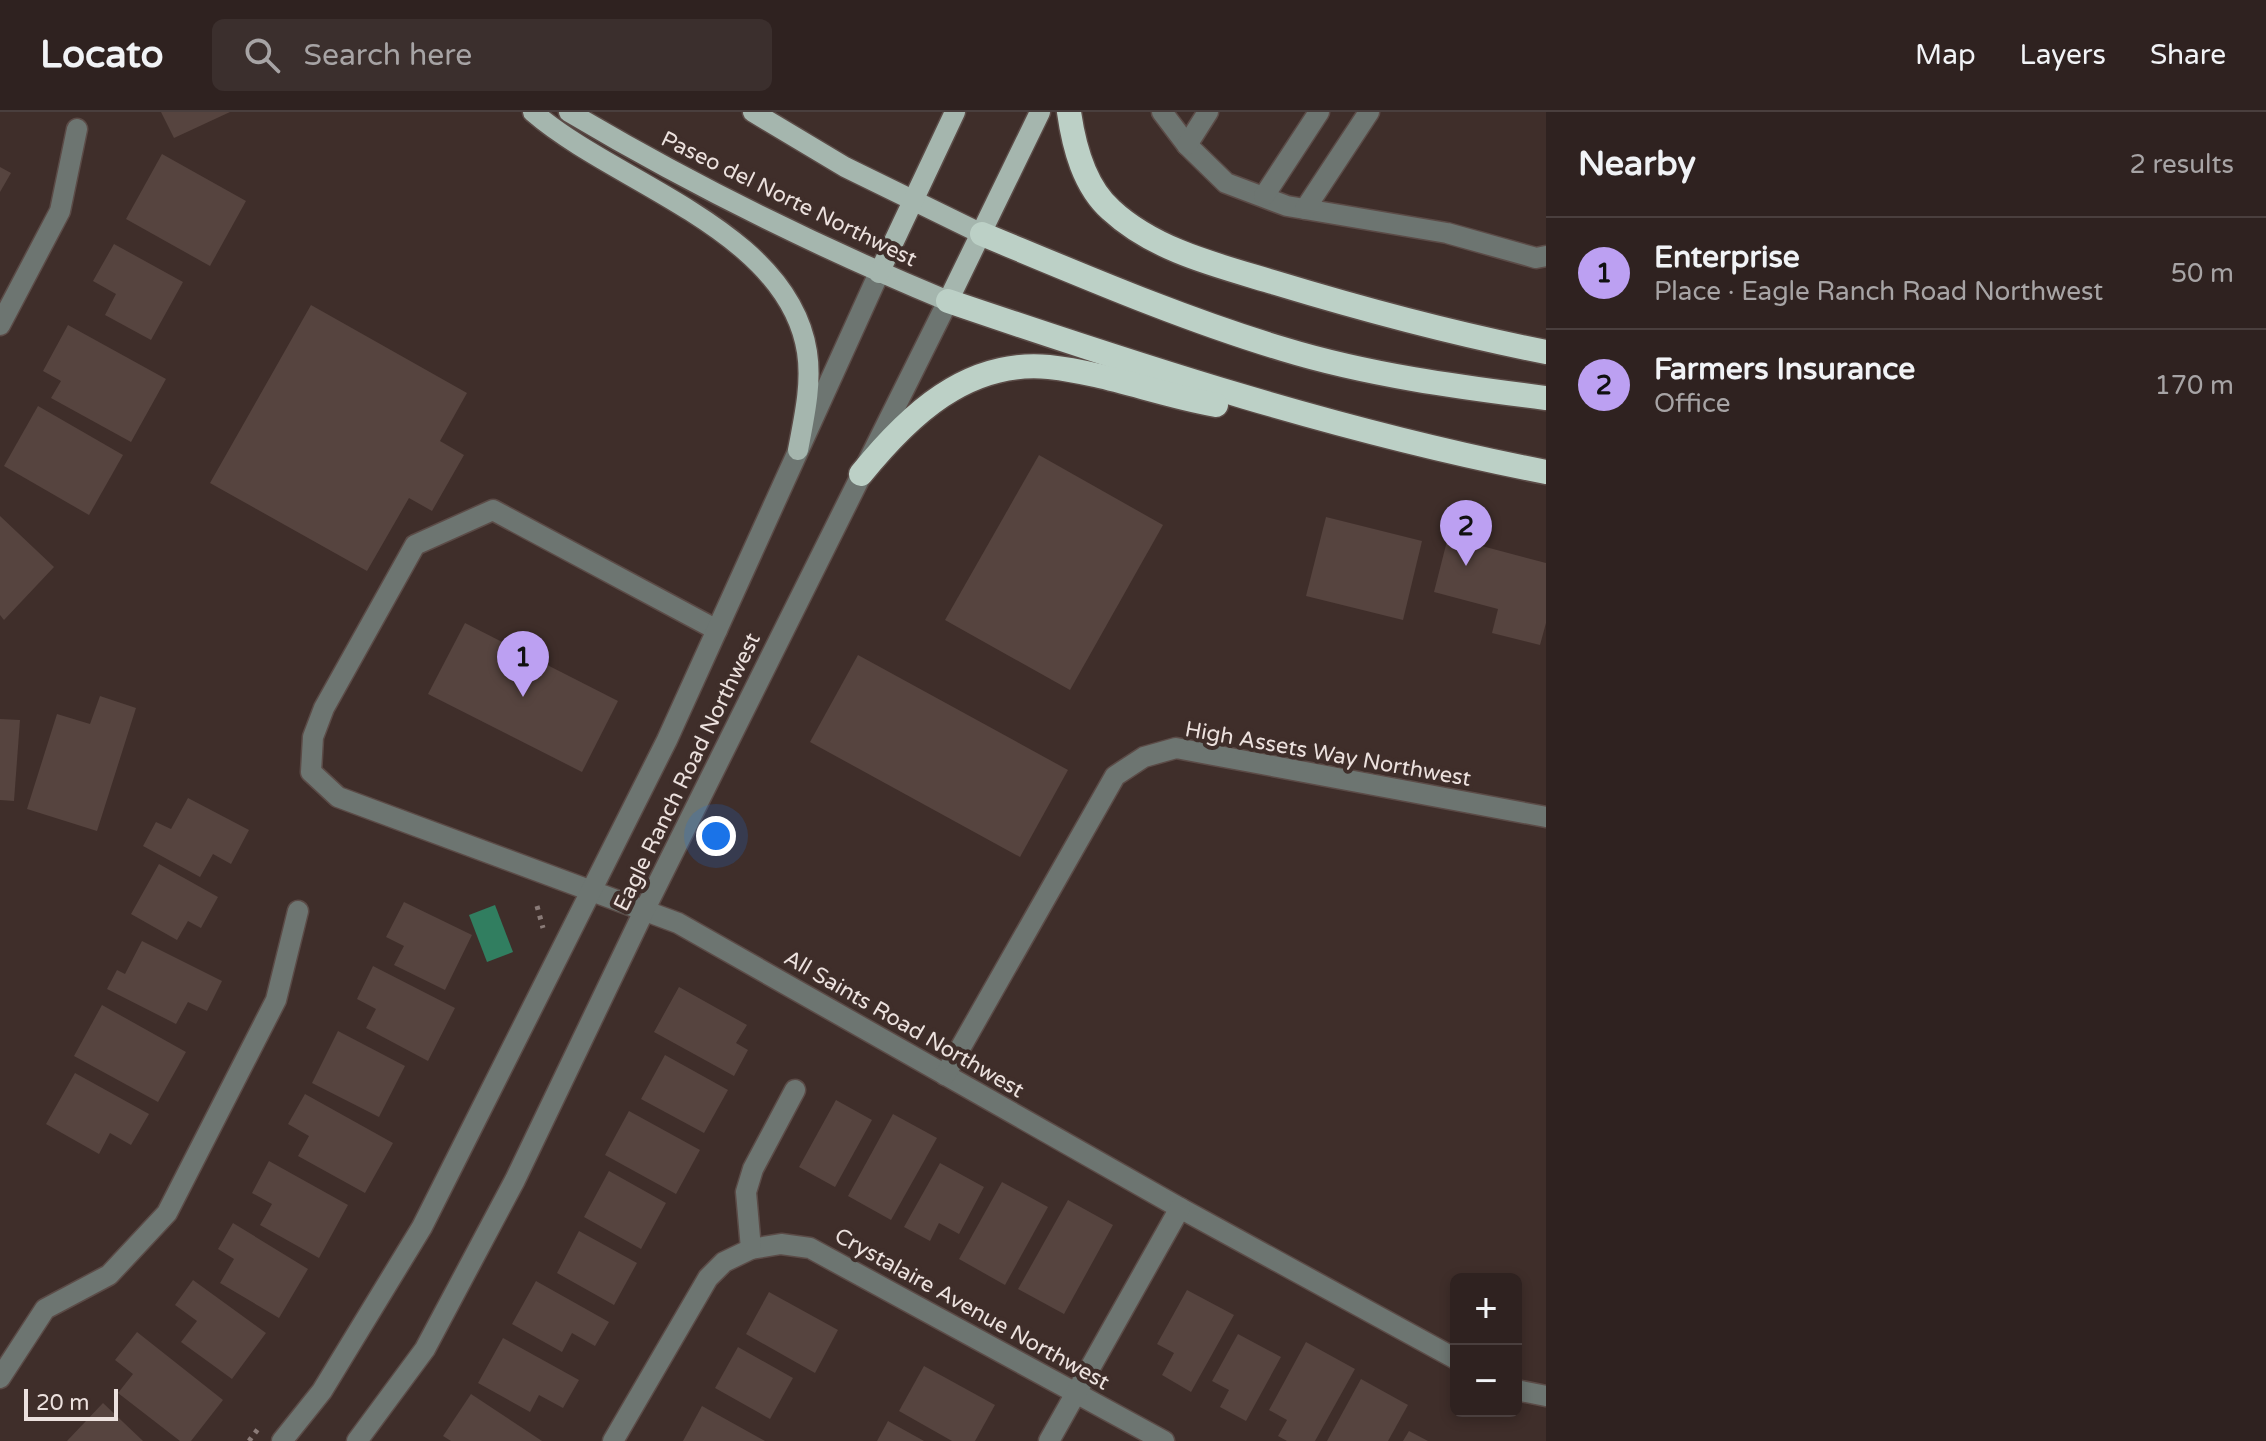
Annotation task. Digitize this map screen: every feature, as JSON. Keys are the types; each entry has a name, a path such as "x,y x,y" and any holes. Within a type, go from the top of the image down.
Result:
{"highway":[{"path":"1069,112 1073,143 1088,179 1109,209 1143,235 1214,264 1354,307 1546,352"},
{"path":"982,234 1193,320 1285,350 1370,371 1546,398"},
{"path":"948,301 1250,401 1418,445"},
{"path":"861,474 889,440 939,395 971,379 1006,370 1046,367 1205,403 1546,472"}],"main road":[{"path":"533,112 607,165 724,234 758,263 783,293 799,321 807,353 807,396 798,450"},
{"name":"Paseo del Norte Northwest","path":"569,112 678,173 879,273 948,301"},
{"path":"753,112 912,202 982,234"},
{"name":"Eagle Ranch Road Northwest","path":"879,273 955,112"},
{"name":"Eagle Ranch Road Northwest","path":"948,301 1040,112"}],"street":[{"path":"1162,112 1187,145 1226,183 1305,209 1447,233 1536,258 1546,256"},
{"path":"1187,145 1208,112"},
{"path":"1264,196 1319,112"},
{"path":"1305,209 1369,112"},
{"path":"0,325 60,211 77,129"},
{"name":"Eagle Ranch Road Northwest","path":"282,1441 322,1391 422,1227 667,740 879,273"},
{"name":"Eagle Ranch Road Northwest","path":"357,1441 432,1335 515,1180 645,909 948,301"},
{"name":"All Saints Road Northwest","path":"717,630 493,510 415,545 324,708 313,737 311,772 338,797 678,923 1180,1208 1450,1356"},
{"name":"High Assets Way Northwest","path":"945,1075 1115,776 1144,757 1176,748 1546,817"},
{"path":"0,1378 45,1309 109,1275 167,1213 276,1000 298,911"},
{"path":"613,1441 708,1278 724,1262 751,1249 746,1192 753,1169 795,1090"},
{"path":"1049,1441 1180,1208"},
{"name":"Crystalaire Avenue Northwest","path":"751,1249 781,1244 810,1248 1164,1441"},
{"path":"1522,1391 1546,1396"}],"path":[{"path":"537,906 542,915 543,932"},
{"path":"249,1441 267,1417"}],"shaded area":[{"path":"495,905 513,952 487,962 469,915"}],"building":[{"path":"161,112 230,112 174,138"},
{"path":"162,154 246,201 210,266 126,219"},
{"path":"0,167 11,173 0,192"},
{"path":"114,244 183,282 151,340 105,315 116,294 93,281"},
{"path":"311,305 467,393 440,441 464,455 432,511 409,498 367,571 210,483"},
{"path":"68,325 166,379 131,442 51,398 61,381 43,371"},
{"path":"38,406 123,455 89,515 4,466"},
{"path":"1039,455 1163,525 1070,690 945,620"},
{"path":"0,516 54,567 4,620 0,615"},
{"path":"1326,517 1422,541 1403,620 1306,596"},
{"path":"1448,537 1546,563 1546,623 1540,645 1492,633 1498,609 1434,592"},
{"path":"465,623 618,701 582,772 428,694"},
{"path":"858,655 1068,770 1020,857 810,742"},
{"path":"100,696 136,708 97,831 27,809 57,714 90,724"},
{"path":"0,719 20,720 14,801 0,800"},
{"path":"188,798 249,830 231,864 213,854 200,877 143,846 156,822 171,829"},
{"path":"159,864 218,897 201,928 188,921 177,940 131,914"},
{"path":"404,902 472,935 445,990 394,965 404,946 386,937"},
{"path":"142,941 222,981 207,1011 188,1002 176,1024 107,989 117,970 125,974"},
{"path":"373,966 455,1008 428,1061 366,1028 376,1009 357,999"},
{"path":"679,987 747,1025 736,1043 748,1050 734,1076 654,1032"},
{"path":"102,1005 186,1052 158,1102 74,1056"},
{"path":"338,1031 405,1066 379,1117 312,1083"},
{"path":"665,1055 728,1090 704,1133 641,1099"},
{"path":"75,1073 149,1114 131,1145 110,1133 99,1154 46,1124"},
{"path":"305,1094 393,1143 365,1193 298,1156 309,1136 288,1124"},
{"path":"836,1100 872,1120 835,1187 799,1167"},
{"path":"629,1111 700,1150 676,1194 605,1155"},
{"path":"893,1114 937,1138 891,1220 848,1196"},
{"path":"269,1161 348,1205 319,1258 260,1225 272,1204 252,1193"},
{"path":"940,1163 984,1187 959,1234 939,1223 930,1241 904,1227"},
{"path":"609,1171 666,1203 641,1249 584,1217"},
{"path":"1002,1182 1048,1207 1005,1285 959,1259"},
{"path":"1068,1200 1113,1225 1064,1314 1018,1289"},
{"path":"233,1223 308,1269 279,1318 220,1283 234,1259 218,1249"},
{"path":"579,1231 637,1263 614,1305 557,1273"},
{"path":"193,1280 266,1333 232,1379 181,1342 197,1321 175,1305"},
{"path":"536,1281 609,1322 595,1346 572,1333 562,1352 512,1324"},
{"path":"1187,1290 1234,1315 1191,1392 1162,1375 1174,1353 1157,1344"},
{"path":"769,1292 838,1330 815,1373 746,1334"},
{"path":"137,1332 223,1400 191,1441 180,1441 118,1393 133,1374 115,1360"},
{"path":"1238,1334 1281,1357 1246,1421 1220,1407 1229,1390 1212,1381"},
{"path":"503,1338 579,1380 563,1408 539,1395 530,1412 478,1383"},
{"path":"1306,1342 1355,1369 1315,1441 1287,1441 1278,1436 1287,1420 1269,1410"},
{"path":"738,1347 793,1378 770,1419 715,1388"},
{"path":"924,1366 995,1405 975,1441 952,1441 899,1411"},
{"path":"1361,1379 1408,1405 1388,1441 1327,1441"},
{"path":"471,1394 542,1441 451,1441 443,1436"},
{"path":"103,1403 143,1441 67,1441"},
{"path":"702,1406 765,1441 683,1441"},
{"path":"888,1421 924,1441 877,1441"},
{"path":"1409,1431 1428,1441 1403,1441"}],"place":[{"name":"Farmers Insurance","path":"1466,566"},
{"name":"Enterprise","path":"523,697"}]}
